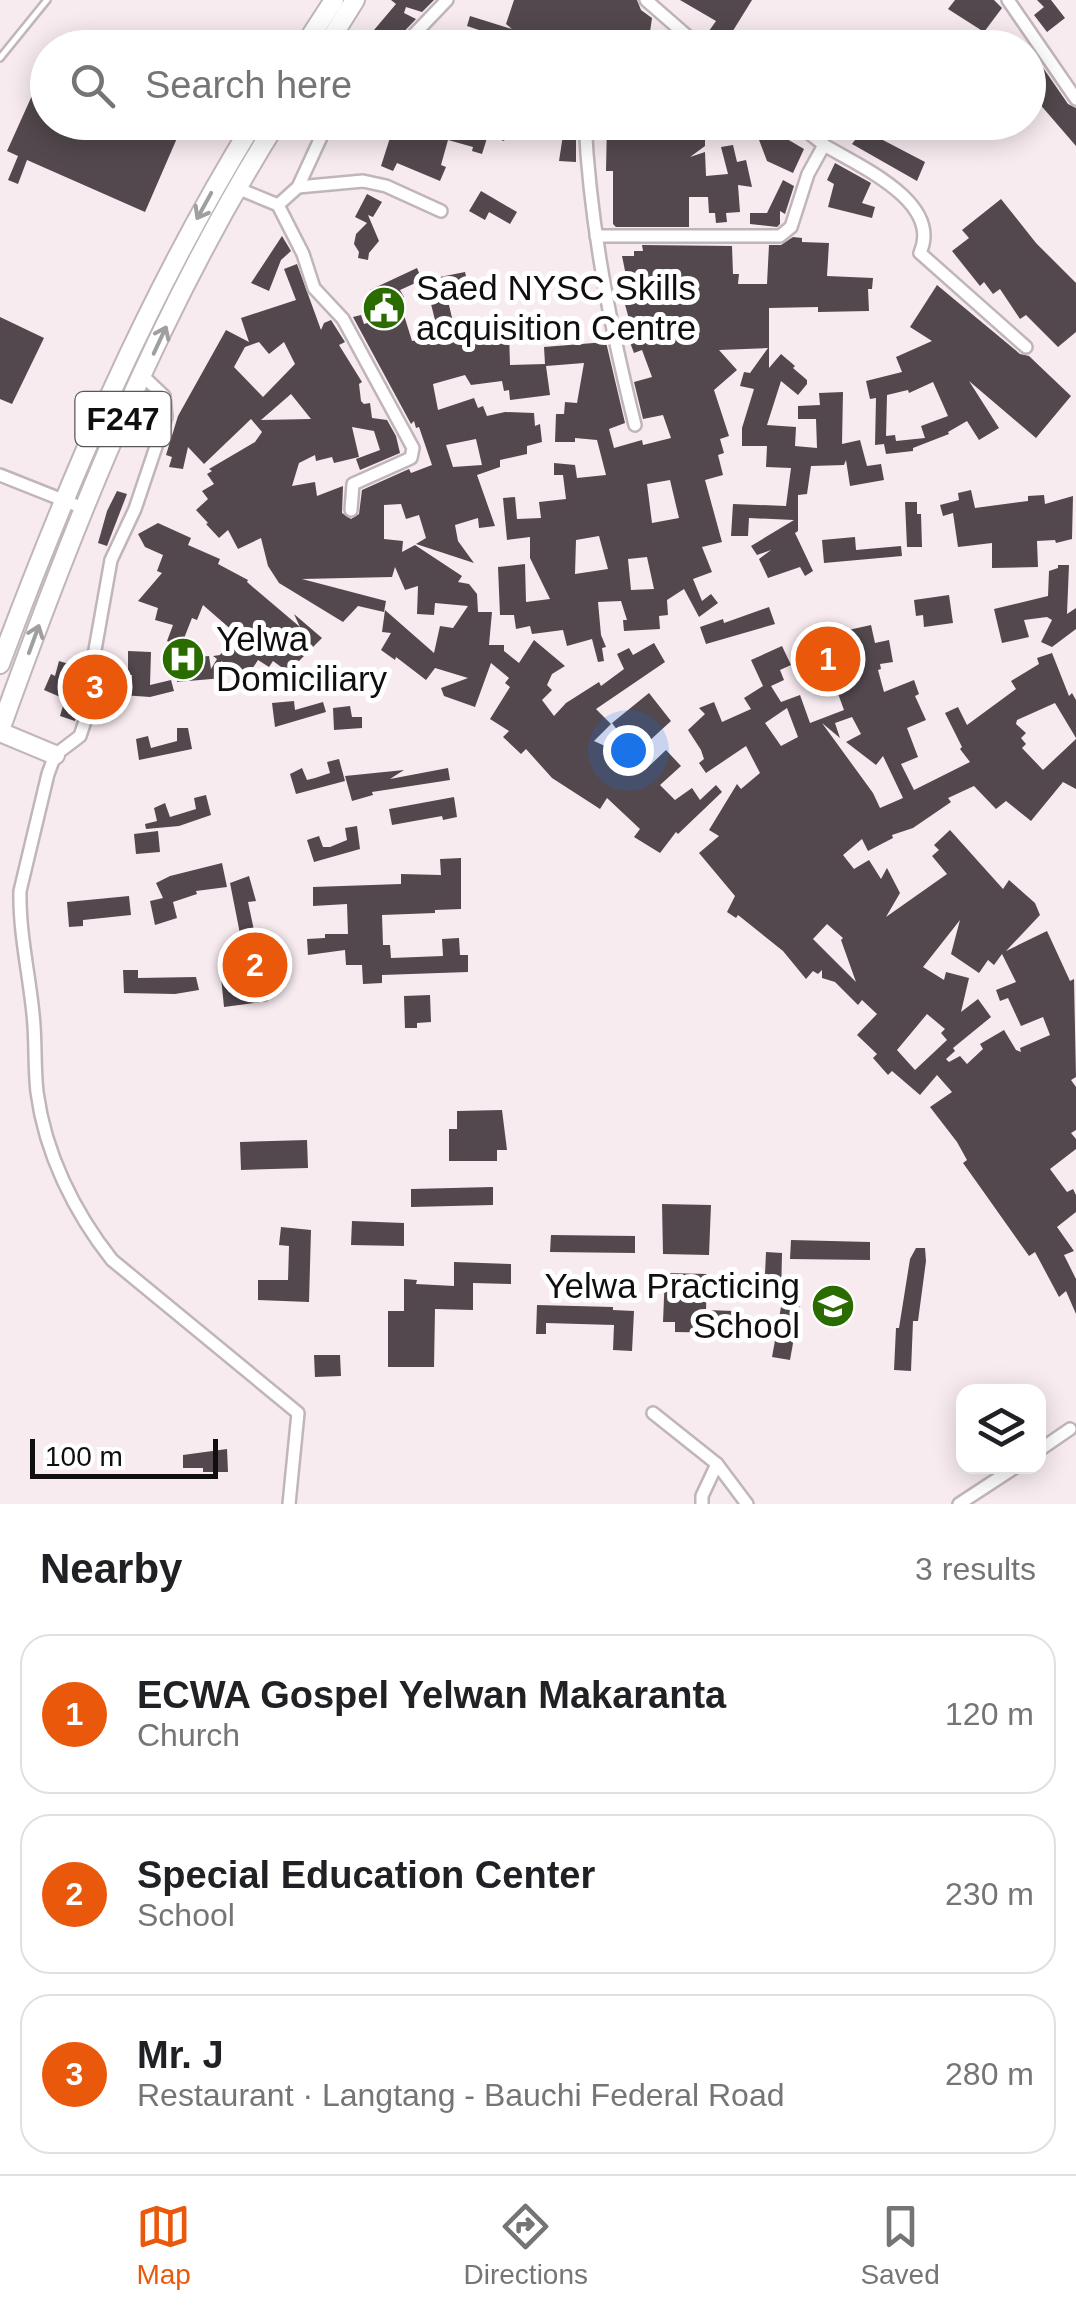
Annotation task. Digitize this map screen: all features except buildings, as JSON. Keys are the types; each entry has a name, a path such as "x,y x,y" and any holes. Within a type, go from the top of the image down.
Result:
{"main road":[{"path":"315,30 334,0"},
{"path":"336,30 355,0"},
{"name":"F247","path":"0,664 63,502 175,256 243,140"},
{"name":"F247","path":"0,731 83,508 186,284 266,140"},
{"path":"0,731 56,755"}],"street":[{"path":"418,30 447,0"},
{"path":"646,0 680,30"},
{"path":"1008,0 1029,30"},
{"path":"1046,55 1076,99"},
{"path":"278,205 298,187 320,140"},
{"path":"586,140 588,183 612,330 635,425"},
{"path":"818,140 898,189 924,224 926,240 920,253 1026,346"},
{"path":"596,236 780,236 792,227 808,174 824,145"},
{"path":"298,187 364,181 386,186 441,211"},
{"path":"237,188 278,205 303,254 314,288 343,319 414,448 411,458 353,484 351,510"},
{"path":"143,376 164,396 166,417 135,508 111,560 90,678 93,697 80,736 56,755 25,865 20,910 34,1017 37,1093 49,1142 71,1199 88,1230 112,1260 298,1413 289,1504"},
{"path":"0,475 83,508"},
{"path":"653,1413 717,1464 747,1504"},
{"path":"1046,1446 1070,1430"},
{"path":"702,1504 717,1464"},
{"path":"959,1504 1005,1474"}],"lane":[{"path":"0,58 47,0"}],"place":[{"name":"Saed NYSC Skills acquisition Centre","path":"384,308"},
{"name":"Yelwa Domiciliary","path":"183,659"},
{"name":"ECWA Gospel Yelwan Makaranta","path":"828,659"},
{"name":"Mr. J","path":"95,687"},
{"name":"Special Education Center","path":"255,965"},
{"name":"Yelwa Practicing School","path":"833,1306"}]}
